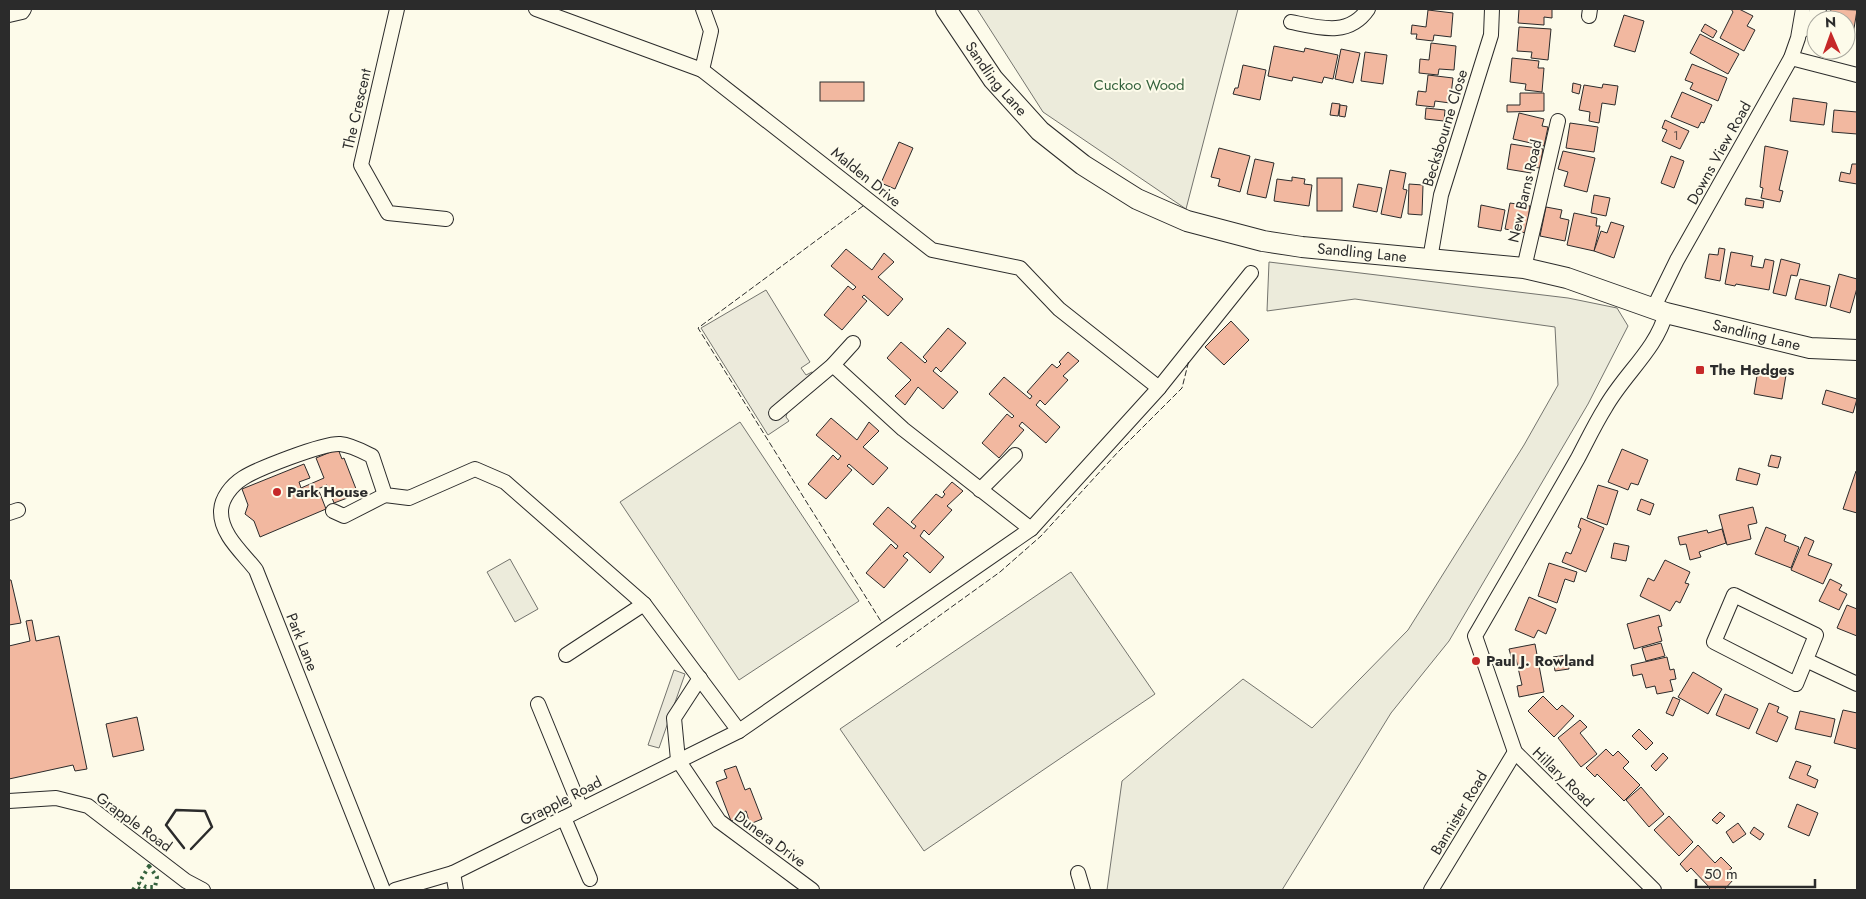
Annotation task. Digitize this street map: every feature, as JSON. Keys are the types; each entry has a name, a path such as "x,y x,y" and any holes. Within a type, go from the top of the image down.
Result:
{"street":[{"path":"9,15 22,12 24,9"},
{"name":"The Crescent","path":"397,9 361,165 388,212 446,219"},
{"name":"Malden Drive","path":"536,9 702,70 932,250 1020,268 1059,309 1159,388"},
{"path":"702,70 711,31 703,9"},
{"name":"Sandling Lane","path":"946,9 993,79 1040,131 1083,165 1138,199 1187,221 1263,241 1342,251 1524,268 1567,278 1659,311 1810,348 1857,350"},
{"path":"1291,22 1323,29 1341,28 1357,21 1368,9"},
{"name":"Becksbourne Close","path":"1430,259 1441,195 1491,35 1492,9"},
{"name":"Downs View Road","path":"1659,311 1677,260 1790,58 1800,32 1803,9"},
{"path":"1800,32 1808,25 1819,9"},
{"path":"1790,58 1857,76"},
{"name":"New Barns Road","path":"1524,268 1558,121"},
{"name":"Grapple Road","path":"394,890 453,873 739,730 1031,529 1159,388 1251,274"},
{"name":"Hillary Road","path":"1654,890 1514,752 1475,636 1579,457 1604,408 1617,388 1654,342 1662,328 1659,311"},
{"path":"776,413 833,365 853,343"},
{"path":"833,365 903,429 1031,529"},
{"name":"Park Lane","path":"383,890 256,570 229,538 221,512 226,493 243,478 303,453 339,444 355,448 372,456 385,495"},
{"path":"980,490 1016,456"},
{"path":"333,511 344,516 385,495 409,498 476,469 505,482 644,604 739,730"},
{"path":"1734,595 1816,634 1806,660 1796,684 1714,642 1734,595"},
{"path":"566,655 644,604"},
{"path":"1806,660 1857,684"},
{"path":"678,760 674,718 700,678"},
{"path":"538,704 581,809"},
{"name":"Bannister Road","path":"1431,890 1514,752"},
{"name":"Dunera Drive","path":"678,760 719,822 812,890"},
{"name":"Grapple Road","path":"9,801 56,798 88,806 183,886 204,890"},
{"path":"564,818 590,879"},
{"path":"453,873 456,890"},
{"path":"1078,873 1083,890"}],"green space":[{"name":"Cuckoo Wood","path":"977,9 1238,9 1186,209 1043,112"},
{"path":"1269,262 1568,298 1617,308 1628,326 1588,404 1449,641 1391,713 1282,890 1107,890 1122,781 1243,679 1312,728 1408,630 1524,445 1558,385 1555,327 1355,299 1267,311"},
{"path":"740,422 859,601 739,680 620,502"},
{"path":"510,559 538,609 515,622 487,572"},
{"path":"1071,572 1155,694 924,851 840,729"}],"shaded area":[{"path":"766,290 810,362 801,368 806,375 812,372 821,379 787,413 786,417 789,421 768,435 701,328"},
{"path":"674,670 685,674 659,748 648,745"}],"building":[{"path":"1519,9 1552,9 1552,18 1544,17 1544,25 1518,23"},
{"path":"1731,9 1739,9 1753,16 1747,26 1755,30 1744,51 1720,38 1733,12"},
{"path":"1831,9 1857,10 1856,16 1856,10"},
{"path":"1428,10 1453,13 1451,37 1434,35 1433,41 1416,39 1417,34 1411,34 1412,25 1426,27"},
{"path":"1624,15 1644,21 1635,52 1614,46"},
{"path":"1705,24 1717,31 1713,38 1701,31"},
{"path":"1519,27 1551,29 1548,60 1531,58 1532,52 1517,51"},
{"path":"1700,34 1739,54 1728,74 1690,53"},
{"path":"1431,43 1456,46 1454,70 1439,69 1438,75 1419,73 1420,59 1429,60"},
{"path":"1274,46 1304,52 1305,48 1338,55 1333,79 1324,77 1322,83 1293,77 1292,81 1268,76"},
{"path":"1341,49 1360,53 1353,83 1335,79"},
{"path":"1365,52 1387,55 1383,84 1361,81"},
{"path":"1512,58 1539,61 1538,68 1544,68 1542,92 1525,90 1526,84 1510,82"},
{"path":"1692,64 1727,78 1718,101 1690,89 1693,83 1685,80"},
{"path":"1243,65 1266,70 1260,100 1233,94 1235,88 1238,88"},
{"path":"1428,75 1453,78 1450,103 1435,101 1434,107 1416,105 1418,91 1426,92"},
{"path":"820,82 864,82 864,101 820,101"},
{"path":"1573,83 1581,85 1579,94 1572,92"},
{"path":"1603,84 1618,86 1615,105 1602,103 1599,123 1589,121 1590,112 1579,110 1584,85 1602,88"},
{"path":"1682,92 1712,105 1704,123 1701,122 1698,128 1671,117"},
{"path":"1520,93 1544,93 1544,111 1507,112 1507,105 1520,105"},
{"path":"1793,98 1827,103 1824,125 1790,121"},
{"path":"1332,103 1340,104 1338,116 1330,115"},
{"path":"1340,105 1347,106 1345,117 1339,116"},
{"path":"1426,108 1445,110 1444,121 1425,119"},
{"path":"1834,110 1857,112 1857,134 1832,132"},
{"path":"1519,113 1544,119 1542,126 1548,127 1544,146 1513,139"},
{"path":"1665,120 1689,131 1680,149 1662,141 1667,130 1662,128"},
{"path":"1570,123 1598,127 1594,152 1566,148"},
{"path":"899,142 913,148 895,189 881,183"},
{"path":"1511,144 1543,149 1540,168 1532,167 1531,173 1507,169"},
{"path":"1765,146 1788,151 1779,190 1783,191 1780,202 1761,198 1763,188 1760,187"},
{"path":"1219,148 1250,156 1240,192 1218,186 1220,179 1211,177"},
{"path":"1563,151 1595,158 1587,192 1564,186 1568,172 1558,169"},
{"path":"1671,156 1684,161 1674,188 1661,183"},
{"path":"1255,159 1274,163 1266,198 1247,194"},
{"path":"1852,164 1857,164 1857,184 1839,181 1841,172 1850,174"},
{"path":"1390,170 1406,173 1403,189 1407,190 1401,218 1381,214"},
{"path":"1292,177 1305,179 1304,184 1312,185 1309,206 1274,201 1277,179 1292,181"},
{"path":"1317,178 1342,178 1342,211 1317,211"},
{"path":"1358,184 1382,188 1377,212 1353,207"},
{"path":"1409,184 1423,185 1422,215 1408,214"},
{"path":"1594,195 1610,198 1606,216 1591,213"},
{"path":"1746,198 1764,201 1763,208 1745,205"},
{"path":"1510,203 1530,206 1526,233 1505,229"},
{"path":"1481,205 1505,210 1501,231 1478,227"},
{"path":"1546,207 1562,210 1560,218 1569,220 1565,241 1540,236"},
{"path":"1574,213 1597,218 1596,226 1600,226 1594,251 1567,245"},
{"path":"1611,222 1624,226 1614,258 1594,251 1601,231 1607,233"},
{"path":"1719,248 1725,249 1720,281 1705,278 1709,254 1718,255"},
{"path":"846,249 872,270 884,253 894,262 878,277 903,299 888,316 864,295 862,297 867,301 842,330 824,315 848,286 853,290 856,287 831,266"},
{"path":"1731,252 1753,256 1751,266 1763,268 1765,259 1774,261 1769,290 1725,284"},
{"path":"1781,259 1800,264 1797,276 1791,275 1786,296 1773,293"},
{"path":"1839,274 1857,279 1857,288 1850,313 1830,307"},
{"path":"1800,279 1830,286 1826,306 1795,299"},
{"path":"1231,321 1249,340 1224,365 1205,347"},
{"path":"948,328 966,343 941,372 936,367 933,371 958,392 943,409 918,387 905,405 895,396 911,380 887,358 901,342 925,363 927,361 923,357"},
{"path":"1068,352 1079,361 1063,376 1068,380 1045,405 1040,400 1036,405 1060,427 1046,443 1022,422 1019,426 1024,430 999,458 982,443 1007,414 1012,418 1014,416 989,394 1004,377 1030,399 1032,396 1027,392 1052,364 1057,368 1061,364 1059,362"},
{"path":"1758,370 1786,375 1782,399 1754,394"},
{"path":"1826,390 1857,399 1853,413 1822,404"},
{"path":"831,418 857,440 869,422 879,431 863,447 888,468 873,485 849,464 847,466 852,470 826,499 808,484 833,455 838,460 841,456 816,435"},
{"name":"Park House","path":"338,449 342,459 344,458 358,494 334,503 327,485 306,494 307,496 319,491 326,509 260,537 254,521 245,514 248,505 242,489 304,464 310,478 299,482 301,488 324,478 316,458"},
{"path":"1622,449 1648,460 1638,485 1631,483 1628,490 1608,482"},
{"path":"1771,455 1781,457 1778,468 1768,466"},
{"path":"1739,468 1760,474 1757,485 1736,480"},
{"path":"1857,472 1857,513 1843,509"},
{"path":"952,482 963,491 947,506 952,510 929,535 924,530 920,536 944,557 930,573 907,552 903,556 908,560 884,588 866,573 891,544 896,549 898,546 873,524 888,507 914,529 916,526 911,522 936,494 942,498 945,494 943,492"},
{"path":"1598,485 1618,491 1607,525 1587,518"},
{"path":"1641,499 1654,504 1650,515 1637,510"},
{"path":"1753,507 1757,523 1748,525 1751,539 1727,545 1719,515"},
{"path":"1581,518 1604,528 1586,572 1562,562 1566,552 1571,554 1581,529 1578,527"},
{"path":"1766,527 1786,535 1784,541 1799,547 1791,568 1755,554"},
{"path":"1722,529 1726,543 1699,552 1701,557 1690,560 1686,544 1680,545 1678,537 1707,530 1708,533"},
{"path":"1805,537 1814,541 1808,555 1832,564 1823,584 1791,570"},
{"path":"1614,543 1629,546 1626,561 1611,558"},
{"path":"1665,560 1690,572 1685,583 1689,584 1680,603 1676,601 1670,611 1640,596 1648,578 1654,581"},
{"path":"1549,563 1577,572 1574,582 1565,579 1557,603 1538,596"},
{"path":"1830,579 1842,585 1839,590 1847,594 1839,610 1819,601"},
{"path":"9,580 11,580 21,623 9,625"},
{"path":"1529,597 1556,609 1546,634 1538,630 1534,638 1515,630"},
{"path":"1847,605 1857,609 1857,636 1837,628"},
{"path":"1659,615 1662,626 1658,627 1662,641 1634,649 1627,624"},
{"path":"32,620 36,641 59,636 87,769 75,771 73,765 9,779 9,646 30,641 26,621"},
{"path":"1661,643 1665,656 1646,661 1642,648"},
{"path":"1535,644 1544,692 1519,697 1517,686 1522,685 1516,659 1512,660 1509,649"},
{"path":"1567,655 1569,669 1555,671 1553,657"},
{"path":"1667,657 1670,670 1674,669 1676,679 1670,680 1673,691 1657,694 1655,686 1646,688 1642,674 1633,676 1631,665"},
{"path":"1693,672 1722,689 1708,714 1678,697"},
{"path":"1725,694 1758,709 1749,729 1716,715"},
{"path":"1543,696 1557,710 1562,705 1574,716 1554,737 1528,711"},
{"path":"1673,697 1680,700 1673,716 1666,713"},
{"path":"1769,703 1779,707 1777,712 1788,717 1777,742 1756,733"},
{"path":"1843,710 1857,713 1857,749 1834,743"},
{"path":"1800,711 1835,719 1831,737 1795,729"},
{"path":"137,717 144,750 113,757 106,724"},
{"path":"1580,720 1587,727 1580,733 1597,754 1581,767 1558,738"},
{"path":"1639,729 1653,743 1646,750 1632,736"},
{"path":"1606,749 1613,756 1618,751 1629,762 1623,768 1640,785 1624,801 1597,774 1595,777 1586,768"},
{"path":"1663,753 1668,758 1656,771 1651,766"},
{"path":"1796,761 1811,766 1807,775 1818,780 1815,788 1789,778"},
{"path":"736,766 745,790 750,788 762,819 750,824 746,811 740,813 741,817 731,821 716,782 727,778 724,770"},
{"path":"1641,787 1664,814 1649,827 1626,800"},
{"path":"1797,804 1818,813 1809,836 1788,827"},
{"path":"1720,812 1725,816 1717,824 1712,820"},
{"path":"1669,816 1693,842 1679,856 1654,830"},
{"path":"1738,823 1746,834 1733,843 1726,832"},
{"path":"1754,827 1764,834 1760,840 1750,833"},
{"path":"1698,845 1715,863 1721,857 1732,868 1726,873 1733,880 1724,890 1708,890 1710,888 1691,868 1687,872 1680,864"}],"hedge":[{"path":"149,866 157,877 155,887 146,887 139,883 149,866"},
{"path":"133,890 135,887 142,890"}],"fence":[{"path":"863,206 698,328 882,623"},
{"path":"896,647 1000,572 1041,536 1118,452 1182,388 1189,360"}],"wall":[{"path":"184,848 166,825 176,810 205,811 212,827 191,849"}],"place":[{"name":"The Hedges","path":"1700,370"},
{"name":"Park House","path":"277,492"},
{"name":"Paul J. Rowland","path":"1476,661"}]}
